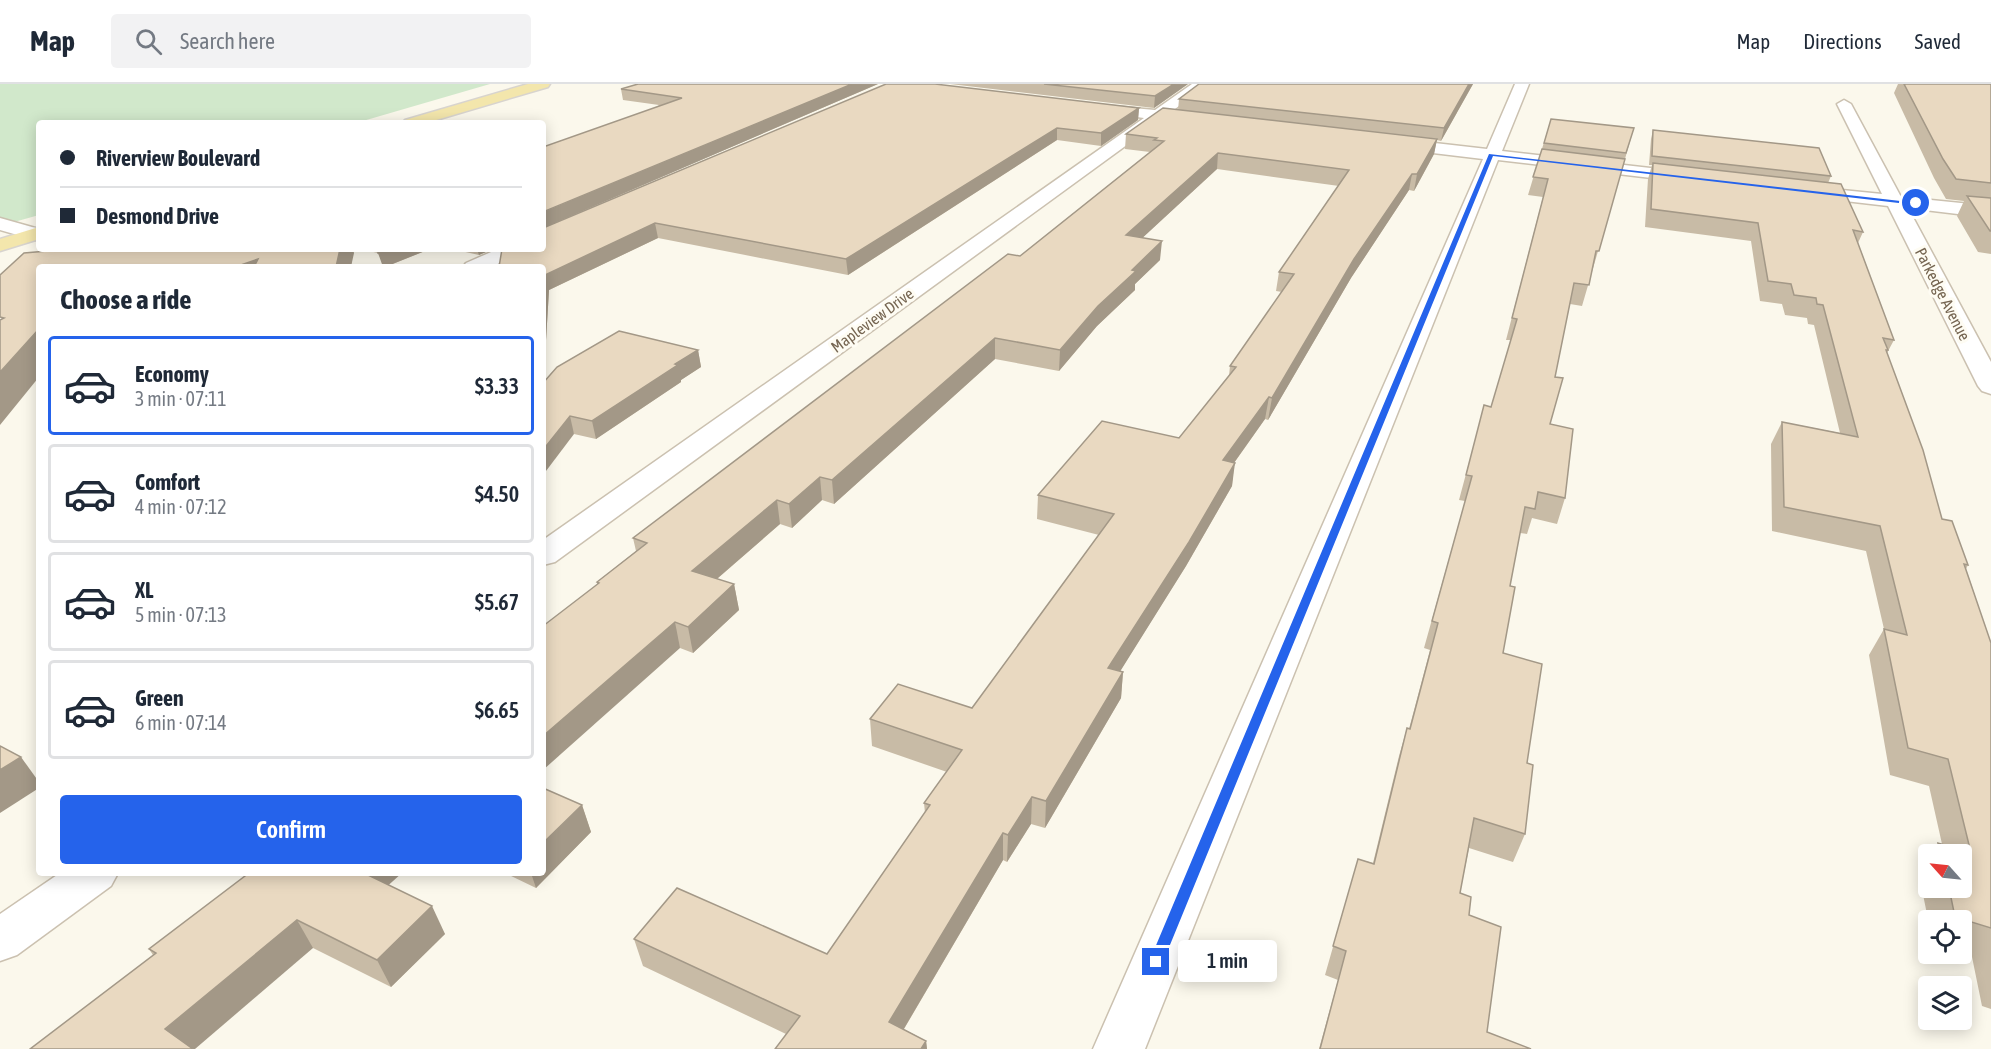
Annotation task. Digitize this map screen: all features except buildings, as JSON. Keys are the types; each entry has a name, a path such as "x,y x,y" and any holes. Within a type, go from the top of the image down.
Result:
{"main road":[{"path":"420,120 543,84"},
{"path":"0,245 36,234"}],"street":[{"name":"Mapleview Drive","path":"546,553 1201,84"},
{"path":"1119,1049 1521,84"},
{"name":"Parkedge Avenue","path":"1844,104 1991,386"},
{"path":"1078,106 1217,122"},
{"path":"1372,140 1705,180"},
{"path":"1788,189 1991,212"},
{"path":"0,224 36,234"},
{"path":"480,264 508,252"},
{"path":"0,940 91,876"}],"green space":[{"path":"0,84 490,84 366,120 36,120 36,216 0,226"}],"route":[{"path":"1156,962 1491,155 1916,203"}]}
